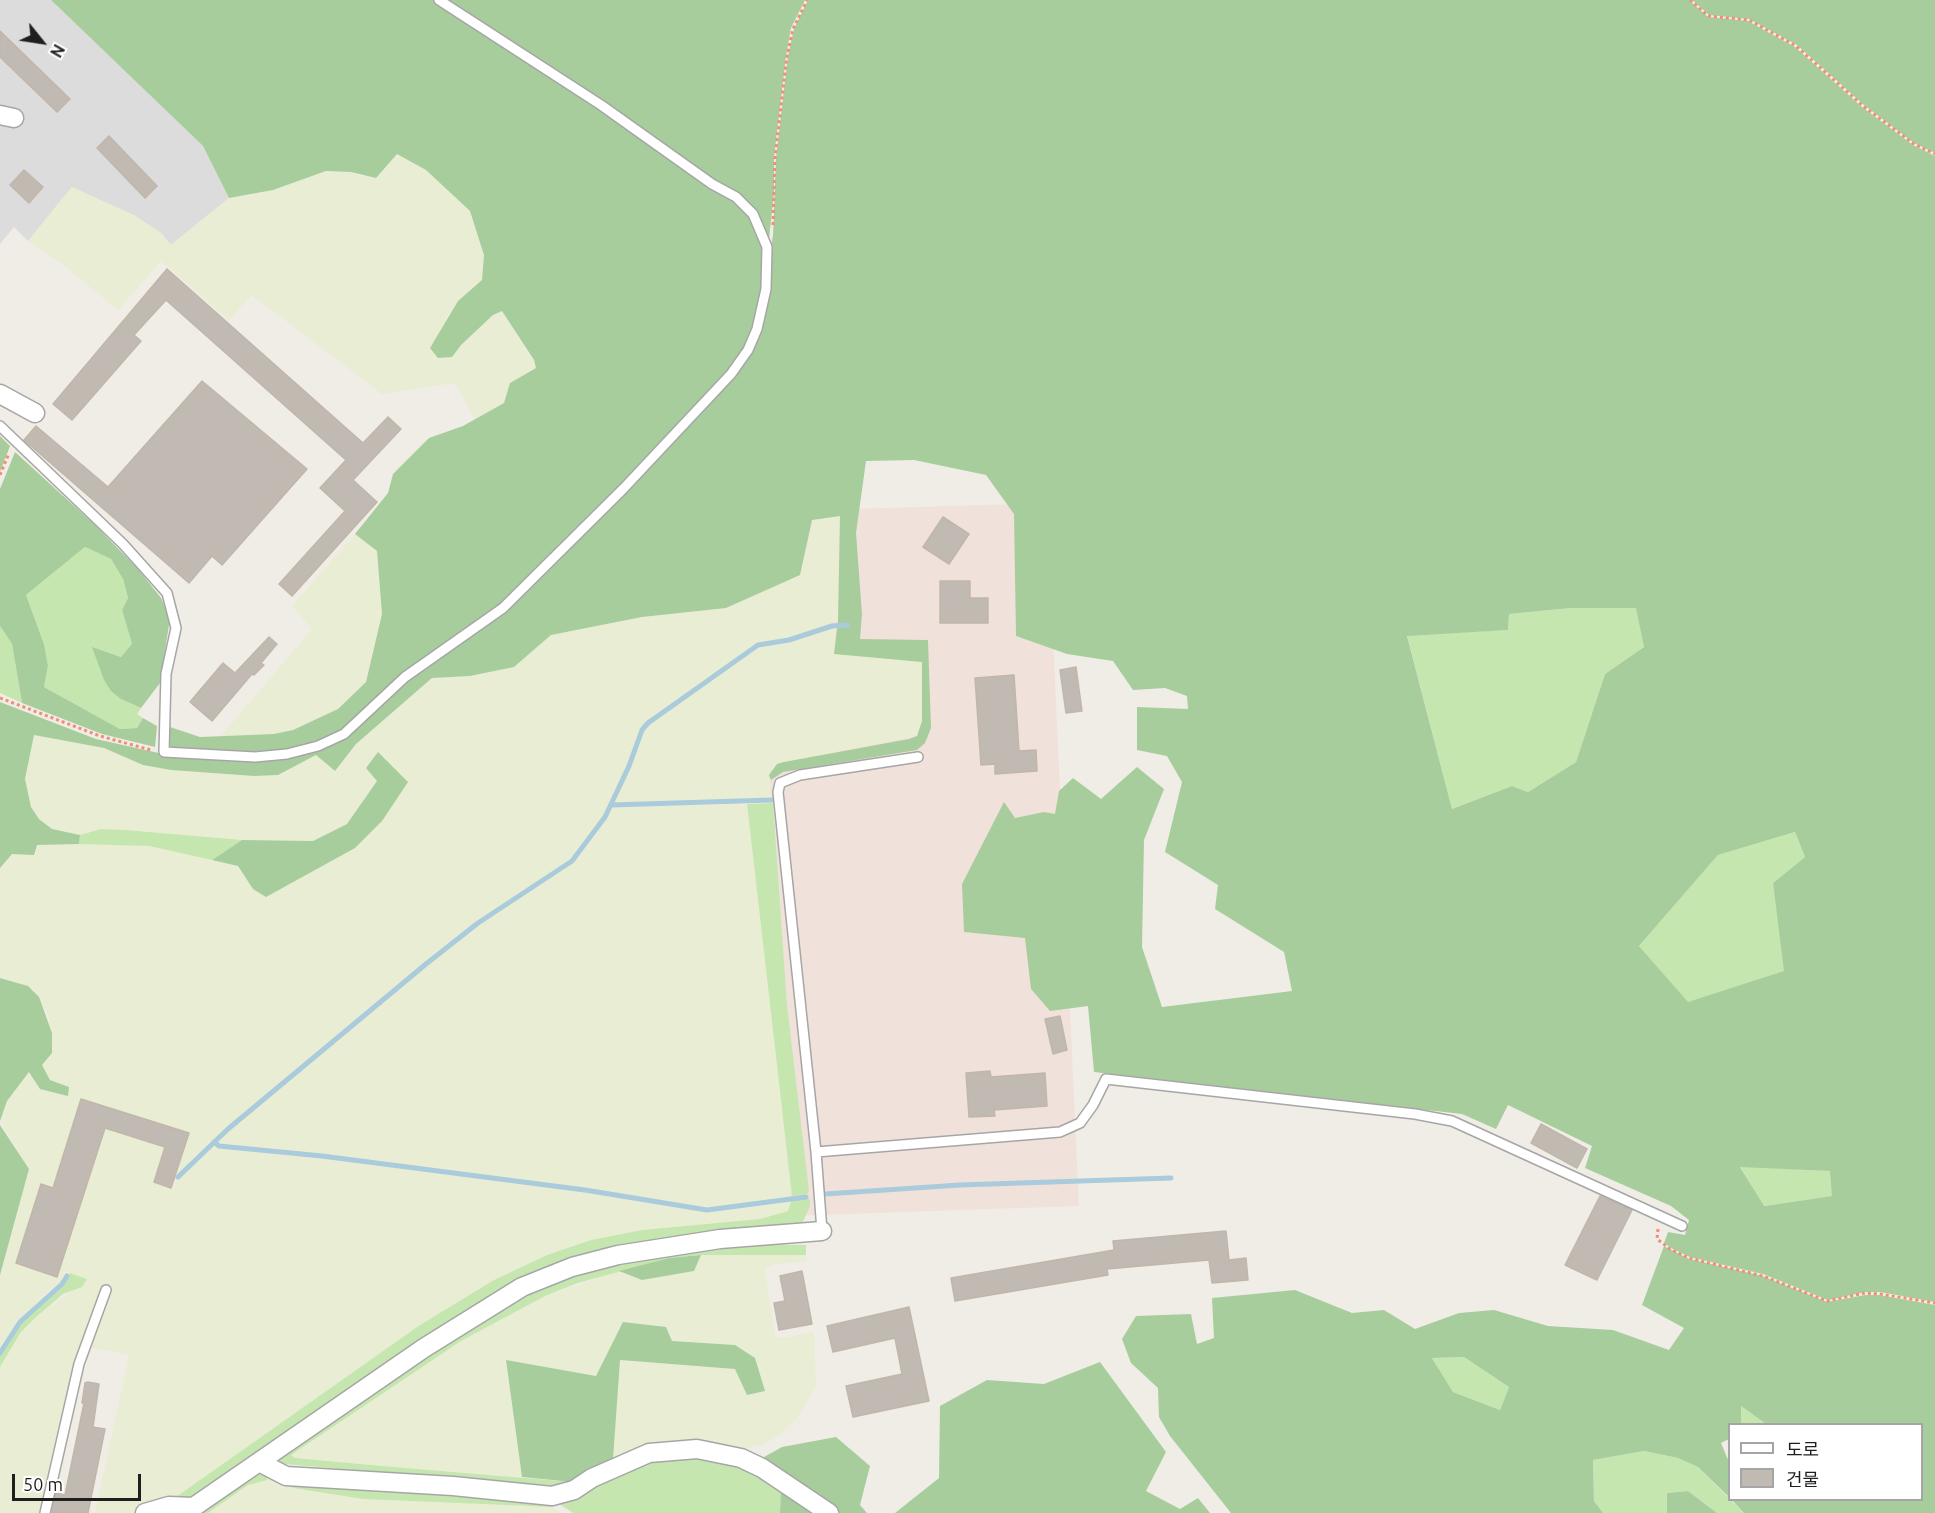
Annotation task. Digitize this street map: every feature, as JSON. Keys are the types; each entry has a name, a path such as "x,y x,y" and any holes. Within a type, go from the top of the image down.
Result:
{"street":[{"path":"0,394 35,413"},
{"path":"145,1513 169,1506 189,1510 424,1348 522,1287 572,1268 618,1255 720,1239 822,1231"},
{"path":"259,1462 286,1476 453,1486 552,1496 574,1490 592,1478 649,1453 697,1449 741,1458 762,1468 830,1513"}],"lane":[{"path":"0,426 123,544 167,593 176,628 166,674 164,752 255,757 287,754 318,746 344,734 405,677 503,608 568,544 731,374 748,350 757,329 766,288 767,247 753,214 736,197 712,184 601,105 439,0"},
{"path":"822,1231 816,1152 778,792 780,783 794,776 918,757"},
{"path":"816,1152 1060,1132 1080,1123 1093,1105 1106,1079 1415,1114 1452,1121 1682,1226"},
{"path":"45,1513 79,1364 105,1290"}],"path":[{"path":"772,236 775,157 787,56 793,29 807,0"},
{"path":"1690,0 1708,16 1749,20 1796,46 1863,106 1914,144 1935,154"},
{"path":"0,475 14,441"},
{"path":"0,698 100,736 164,752"},
{"path":"1660,1215 1657,1239 1670,1250 1689,1258 1763,1276 1827,1301 1880,1293 1935,1304"}],"shaded area":[{"path":"0,0 51,0 203,146 229,198 171,245 161,233 72,187 28,241 14,227 0,244"},
{"path":"1047,503 1079,1206 787,1216 755,512"}],"green space":[{"path":"51,0 434,0 600,107 734,199 750,215 764,248 763,288 755,328 746,349 729,372 622,486 501,606 342,732 317,744 286,752 255,755 168,750 167,726 200,737 274,734 293,730 338,709 366,682 382,614 377,551 355,534 388,493 393,474 429,438 463,426 504,403 510,383 536,368 534,360 502,311 493,315 461,345 452,357 438,358 430,348 458,301 482,280 484,255 470,211 426,170 397,154 376,178 351,172 326,171 273,190 229,198 203,146"},
{"path":"444,0 805,0 791,28 786,56 774,157 774,193 768,248 762,227 714,182"},
{"path":"808,0 1689,0 1708,17 1748,21 1795,47 1862,107 1913,145 1935,156 1935,1302 1880,1292 1865,1292 1828,1300 1763,1274 1690,1257 1664,1243 1668,1232 1685,1235 1689,1220 1671,1206 1585,1168 1592,1146 1508,1105 1496,1129 1462,1114 1094,1072 1088,1006 1050,1011 1031,989 1025,938 964,932 962,884 1004,802 1015,818 1044,812 1055,814 1059,791 1073,778 1101,799 1137,767 1164,789 1144,840 1142,947 1162,1007 1292,991 1284,952 1215,909 1218,885 1165,852 1182,782 1167,756 1137,750 1137,707 1188,709 1187,696 1165,688 1133,690 1113,661 1067,654 1016,636 1014,514 986,475 914,460 866,461 856,533 862,614 860,639 928,640 931,728 925,743 917,750 783,772 771,780 769,775 777,764 784,762 909,739 917,736 922,721 922,662 834,654 838,621 840,516 812,520 800,575 726,608 642,617 551,635 514,667 470,676 432,678 356,744 335,771 316,755 278,775 254,776 171,770 143,765 104,748 34,735 25,779 31,807 39,819 52,829 80,835 79,844 37,845 34,855 12,854 0,868 0,702 96,739 163,754 196,758 319,748 407,679 505,610 750,351 773,236 776,158 788,56 794,29","holes":["1571,608 1636,608 1644,647 1605,674 1576,762 1528,792 1512,786 1452,809 1407,636 1508,630 1509,614","1795,832 1805,857 1773,883 1784,971 1688,1002 1639,946 1718,855","1740,1167 1830,1171 1832,1196 1764,1206"]},
{"path":"1692,0 1935,0 1935,153 1914,143 1864,105 1797,45 1749,19 1709,15"},
{"path":"397,153 426,170 470,211 479,234 484,255 482,280 458,301 447,317 441,333 451,357 493,315 502,311 537,367 510,383 504,403 475,419 455,383 382,394 252,295 229,320 161,261 118,310 62,264 28,241 72,187 134,215 161,233 171,245 229,198 273,190 326,171 351,172 364,177"},
{"path":"0,436 10,446 0,472"},
{"path":"15,452 95,525 138,569 161,598 170,618 160,683 141,708 121,699 111,691 104,680 92,647 121,657 132,644 122,610 128,598 123,579 111,559 85,547 26,595 44,644 48,666 44,687 120,729 137,728 143,718 157,726 155,747 102,734 22,703 12,644 0,626 0,489"},
{"path":"840,516 838,621 788,638 757,644 647,722 640,730 628,765 604,816 571,860 478,922 357,1018 227,1128 177,1176 175,1183 215,1144 219,1147 322,1157 585,1191 707,1211 792,1200 788,1211 760,1219 642,1230 591,1240 547,1255 494,1280 420,1325 166,1504 130,1513 95,1513 129,1355 90,1347 111,1286 102,1284 76,1361 43,1513 0,1513 0,1367 21,1332 34,1319 87,1279 66,1272 60,1282 39,1300 6,1338 0,1348 0,1275 29,1169 0,1121 7,1101 30,1072 67,1096 69,1087 50,1080 41,1064 52,1033 47,1013 28,986 0,978 0,868 12,854 37,845 108,843 149,846 238,866 253,889 345,825 313,841 242,840 101,829 80,835 52,829 39,819 31,807 25,779 34,735 104,748 143,765 171,770 254,776 278,775 316,755 335,771 356,744 432,678 470,676 514,667 551,635 642,617 726,608 800,575 812,520","holes":["377,753 407,782 347,823 378,781"]},
{"path":"355,534 377,551 382,614 366,682 338,709 293,730 274,735 221,736 312,629 292,606"},
{"path":"85,547 111,559 123,579 128,598 122,610 132,644 122,657 93,648 121,699 141,708 137,714 143,718 137,728 120,729 44,687 48,666 44,644 26,595"},
{"path":"1571,608 1637,608 1644,647 1605,674 1576,762 1528,792 1512,786 1452,809 1407,635 1508,630 1509,614"},
{"path":"0,626 12,644 22,703 0,693"},
{"path":"832,627 836,628 834,654 922,661 922,721 917,736 777,764 769,775 772,798 613,803 631,766 643,731 649,724 759,646 789,641"},
{"path":"378,752 408,782 382,821 355,848 266,897 253,889 238,866 212,860 242,840 313,841 347,824 377,781 366,768"},
{"path":"773,803 787,1005 809,1191 807,1194 792,1196 747,804"},
{"path":"747,804 792,1196 727,1206 691,1207 585,1189 322,1154 220,1145 217,1141 479,924 563,870 592,838 611,806"},
{"path":"101,829 242,840 212,860 149,846 79,844 80,835"},
{"path":"1795,832 1805,857 1773,883 1785,971 1688,1003 1639,946 1718,855"},
{"path":"0,978 28,986 39,997 52,1033 52,1053 42,1065 50,1080 69,1087 68,1096 40,1089 29,1072 7,1101 0,1121"},
{"path":"0,1125 29,1169 0,1275"},
{"path":"1740,1166 1831,1171 1833,1196 1763,1206"},
{"path":"810,1199 810,1206 802,1224 658,1239 588,1254 512,1283 402,1352 187,1500 166,1504 420,1325 494,1280 547,1255 591,1240 642,1230 760,1219 788,1211 792,1200"},
{"path":"715,1244 806,1245 806,1255 701,1255 669,1258 578,1283 547,1295 461,1341 291,1455 295,1458 573,1482 561,1486 545,1487 284,1464 275,1460 382,1385 510,1303 580,1269"},
{"path":"1664,1246 1689,1259 1762,1276 1827,1302 1865,1295 1879,1295 1935,1305 1935,1513 1744,1513 1733,1501 1923,1501 1923,1423 1765,1423 1741,1406 1741,1423 1728,1423 1728,1440 1721,1443 1728,1460 1728,1496 1698,1467 1678,1458 1644,1451 1593,1460 1594,1501 1603,1513 1231,1513 1170,1436 1159,1417 1158,1388 1131,1363 1122,1339 1136,1316 1191,1314 1197,1344 1214,1338 1212,1298 1295,1290 1352,1313 1384,1310 1415,1329 1459,1313 1494,1310 1548,1326 1613,1330 1669,1350 1684,1328 1642,1305","holes":["1464,1357 1509,1387 1500,1410 1453,1392 1432,1358"]},
{"path":"701,1255 806,1255 806,1262 775,1264 765,1270 775,1336 783,1338 814,1332 816,1386 798,1417 779,1436 763,1444 748,1448 712,1443 645,1447 613,1459 619,1360 736,1369 747,1395 735,1345 672,1341 666,1327 596,1376 506,1360 522,1477 295,1458 290,1455 461,1341 547,1295 619,1271 642,1280 693,1271"},
{"path":"701,1255 694,1271 642,1280 619,1271 669,1258"},
{"path":"70,1273 87,1279 82,1287 63,1294 21,1332 0,1367 0,1355 8,1340 21,1323 62,1285"},
{"path":"623,1322 666,1327 672,1341 735,1345 755,1358 765,1391 747,1395 735,1369 620,1360 613,1459 573,1482 522,1477 506,1360 596,1376"},
{"path":"1464,1357 1509,1387 1500,1410 1453,1392 1432,1358"},
{"path":"1100,1362 1166,1452 1146,1491 1180,1509 1198,1498 1210,1513 895,1513 939,1478 940,1406 987,1380 1044,1384"},
{"path":"1741,1406 1765,1423 1741,1423"},
{"path":"836,1437 870,1466 860,1505 867,1513 840,1513 766,1462 764,1457 782,1447"},
{"path":"1644,1451 1678,1458 1698,1467 1728,1497 1728,1501 1732,1501 1744,1513 1717,1513 1688,1491 1667,1493 1667,1513 1603,1513 1594,1501 1593,1460"},
{"path":"722,1455 781,1484 780,1513 573,1513 552,1499 626,1464"},
{"path":"268,1474 293,1488 363,1499 552,1507 561,1513 208,1513 248,1485 266,1480"},
{"path":"268,1474 267,1480 248,1485 208,1513 192,1513 247,1476"},
{"path":"285,1484 541,1496 552,1507 363,1499 293,1488"},
{"path":"781,1484 824,1513 780,1513"},
{"path":"1688,1491 1717,1513 1667,1513 1667,1493"}],"building":[{"path":"0,31 70,99 57,112 0,57"},
{"path":"109,136 157,186 145,198 97,148"},
{"path":"24,170 43,187 29,203 10,185"},
{"path":"167,269 363,443 388,417 401,429 353,480 377,502 292,596 279,584 345,511 320,488 346,460 166,300 134,335 141,341 72,420 53,404"},
{"path":"202,381 307,469 222,565 212,556 189,583 24,440 36,426 108,487"},
{"path":"943,517 969,534 949,564 923,547"},
{"path":"940,581 970,581 970,598 988,598 988,623 940,623"},
{"path":"269,637 277,644 261,663 264,665 254,675 252,674 212,721 190,702 223,663 235,673"},
{"path":"1076,667 1082,711 1066,713 1060,670"},
{"path":"1014,675 1019,751 1036,750 1037,771 995,774 995,764 981,765 975,678"},
{"path":"1060,1016 1067,1050 1053,1054 1045,1019"},
{"path":"990,1071 991,1077 1045,1073 1047,1106 994,1110 995,1116 969,1117 966,1073"},
{"path":"81,1099 189,1133 171,1188 154,1182 165,1147 105,1128 57,1277 16,1263 41,1184 53,1188"},
{"path":"1541,1124 1587,1149 1577,1168 1531,1143"},
{"path":"1600,1196 1632,1210 1597,1280 1565,1265"},
{"path":"1226,1231 1229,1260 1246,1258 1248,1280 1212,1283 1209,1260 1107,1269 1108,1275 955,1301 951,1278 1114,1250 1113,1241"},
{"path":"802,1271 812,1324 779,1330 774,1303 785,1301 780,1276"},
{"path":"909,1307 929,1401 853,1417 846,1386 902,1374 895,1338 833,1352 827,1326"},
{"path":"85,1383 99,1384 93,1427 105,1429 88,1513 52,1513 56,1493 65,1495 84,1403 82,1403"}],"waterway":[{"path":"178,1177 228,1129 426,964 478,923 572,861 605,817 629,766 642,730 648,723 758,645 789,640 832,626 848,625"},
{"path":"611,805 772,800"},
{"path":"214,1142 219,1146 322,1156 585,1190 707,1210 806,1197"},
{"path":"825,1194 960,1185 1171,1178"},
{"path":"0,1353 20,1322 62,1284 67,1276"}]}
